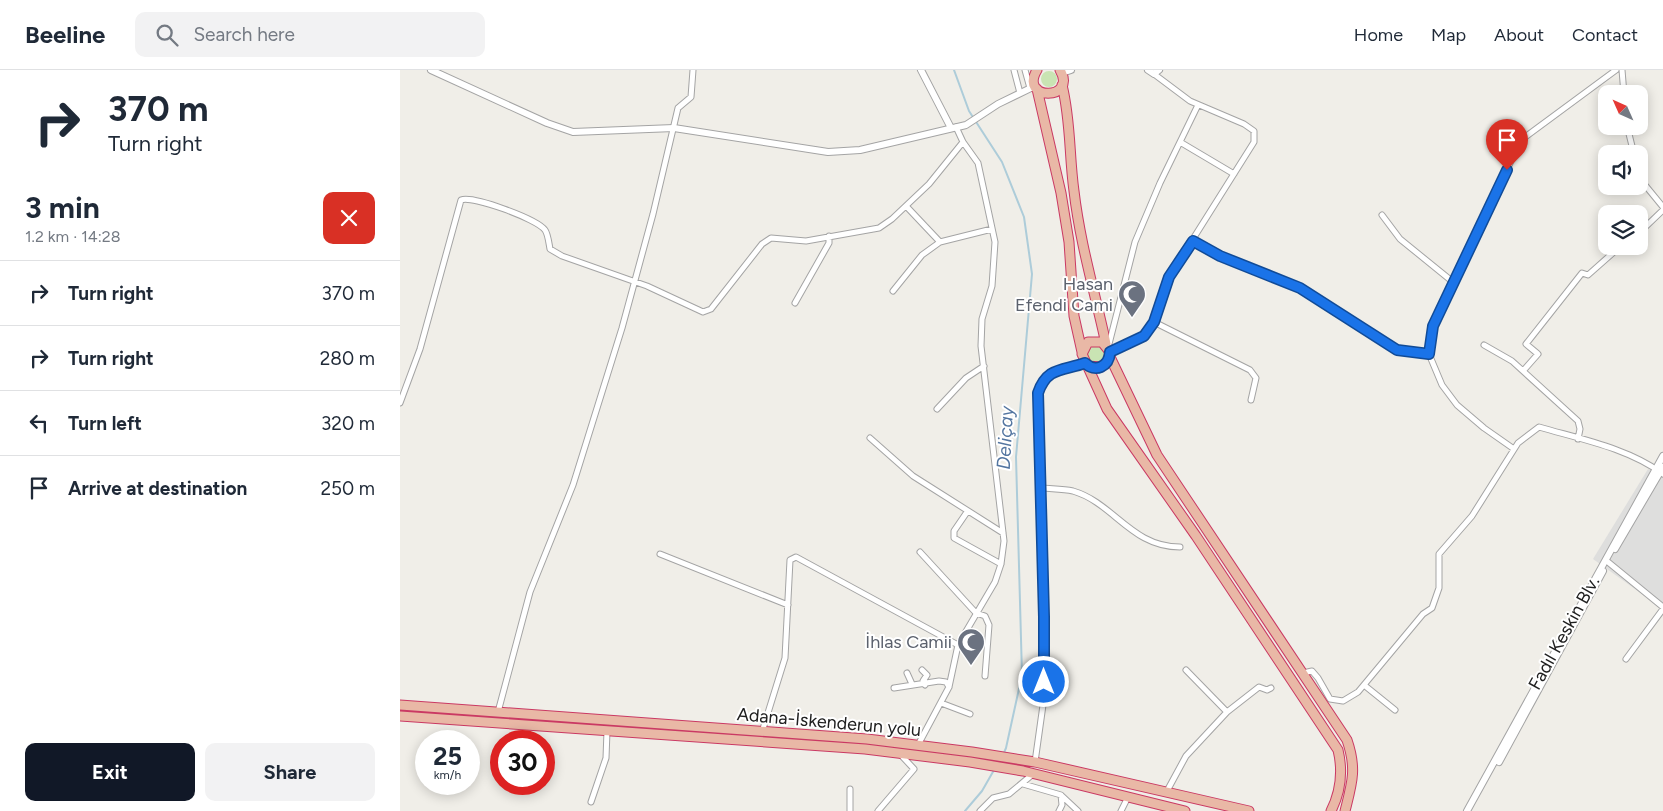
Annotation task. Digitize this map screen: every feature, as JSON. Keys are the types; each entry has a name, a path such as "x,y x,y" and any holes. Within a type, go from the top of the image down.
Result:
{"highway":[{"path":"1035,71 1034,88 1061,193 1069,242 1074,316 1091,377 1107,409 1196,536 1338,750 1342,764 1341,778 1331,811"},
{"path":"1061,71 1071,132 1074,190 1082,244 1108,350 1157,455 1347,740 1354,760 1354,779 1345,811"},
{"path":"1034,88 1048,94 1056,92 1062,85"},
{"path":"1085,361 1085,346 1093,341 1108,350"},
{"path":"1085,361 1101,367 1108,350"},
{"name":"Adana-İskenderun yolu","path":"400,705 867,739 918,745 1036,762 1249,811"},
{"path":"400,716 864,749 970,762 1023,771 1185,811"}],"street":[{"path":"431,70 547,123 573,132 674,128 828,152 860,150 954,127 966,126 989,110 1020,93 1034,88 1025,70"},
{"path":"498,712 530,592 573,485 635,282 678,108 691,97 693,70"},
{"path":"918,745 949,687 958,645 994,582 1001,564 1004,533 984,366 982,319 992,286 995,242 978,163 963,142 921,70"},
{"path":"1014,70 1020,93"},
{"path":"1061,71 1071,70"},
{"path":"1514,449 1484,428 1457,405 1442,385 1429,354 1433,326 1521,140 1616,70"},
{"path":"1622,70 1623,85"},
{"path":"1108,350 1144,336 1154,322 1169,277 1254,142 1254,131 1244,124 1190,101 1153,71"},
{"path":"1108,350 1135,242 1198,105"},
{"path":"400,403 420,349 461,200 465,198 482,201 535,222 546,230 550,249 562,256 635,282 704,312 711,308 762,244 771,238 806,241 879,228 906,206 946,165 963,142"},
{"path":"1180,142 1234,174"},
{"path":"1648,189 1663,209 1648,224"},
{"path":"906,206 940,242"},
{"path":"1382,215 1400,239 1453,282"},
{"path":"893,290 922,255 940,242 992,229"},
{"path":"795,303 829,243 829,236"},
{"path":"1193,241 1220,256 1300,288 1397,350 1429,354"},
{"path":"1523,371 1538,354 1526,344 1582,273 1588,275 1611,255"},
{"path":"1154,322 1250,370 1256,378 1252,400"},
{"path":"1484,345 1512,361 1578,421 1580,428 1578,438"},
{"path":"1036,762 1044,698 1042,488 1038,393 1042,381 1052,372 1085,361"},
{"path":"937,409 966,378 984,366"},
{"path":"1303,673 1312,671 1330,699 1344,701 1358,692 1423,614 1432,608 1439,588 1439,554 1472,516 1518,442 1539,427 1618,451 1660,471"},
{"path":"870,438 913,476 967,512 1004,533"},
{"name":"Fadıl Keskin Blv.","path":"1467,811 1660,471 1663,456"},
{"name":"Fadıl Keskin Blv.","path":"1471,811 1550,672 1608,562 1660,471"},
{"path":"1042,488 1073,492 1096,504 1144,539 1162,547 1180,547"},
{"path":"967,512 954,530 954,538 1001,564"},
{"path":"920,552 976,613 984,616 990,625 985,676"},
{"path":"660,554 788,605"},
{"path":"762,732 786,658 790,560 796,557 958,645"},
{"path":"1608,562 1663,608 1626,659"},
{"path":"922,670 927,675 922,681 925,684"},
{"path":"1186,670 1227,712"},
{"path":"907,673 912,684"},
{"path":"894,688 939,681 946,682 949,687"},
{"path":"1364,684 1396,710"},
{"path":"1167,791 1186,756 1227,712 1259,687 1267,690 1271,688"},
{"path":"941,703 970,714"},
{"path":"591,802 606,758 608,731"},
{"path":"878,811 914,769 899,754"},
{"path":"980,811 993,798 1009,794 1034,774"},
{"path":"1023,784 1061,796 1078,811"},
{"path":"850,789 850,811"},
{"path":"1059,811 1062,805 1061,796"},
{"path":"1121,811 1128,797"}],"shaded area":[{"path":"1648,469 1663,477 1663,609 1593,559"}],"green space":[{"path":"1046,71 1052,71 1057,76 1055,85 1046,87 1041,82 1041,76"},
{"path":"1096,346 1102,349 1105,355 1102,361 1096,364 1090,361 1087,355 1090,349"}],"waterway":[{"name":"Deliçay","path":"954,70 969,111 1002,162 1024,217 1032,274 1016,457 1022,675 1003,755"},
{"name":"Deliçay","path":"965,811 982,791 994,770"}],"place":[{"name":"Hasan Efendi Cami","path":"1132,318"},
{"name":"İhlas Camii","path":"971,666"}],"route":[{"path":"1044,682 1042,488 1038,393 1042,381 1052,372 1085,363 1092,368 1101,367 1108,361 1110,352 1144,336 1154,322 1169,277 1193,241 1220,256 1300,288 1397,350 1429,354 1433,326 1507,170"}]}
